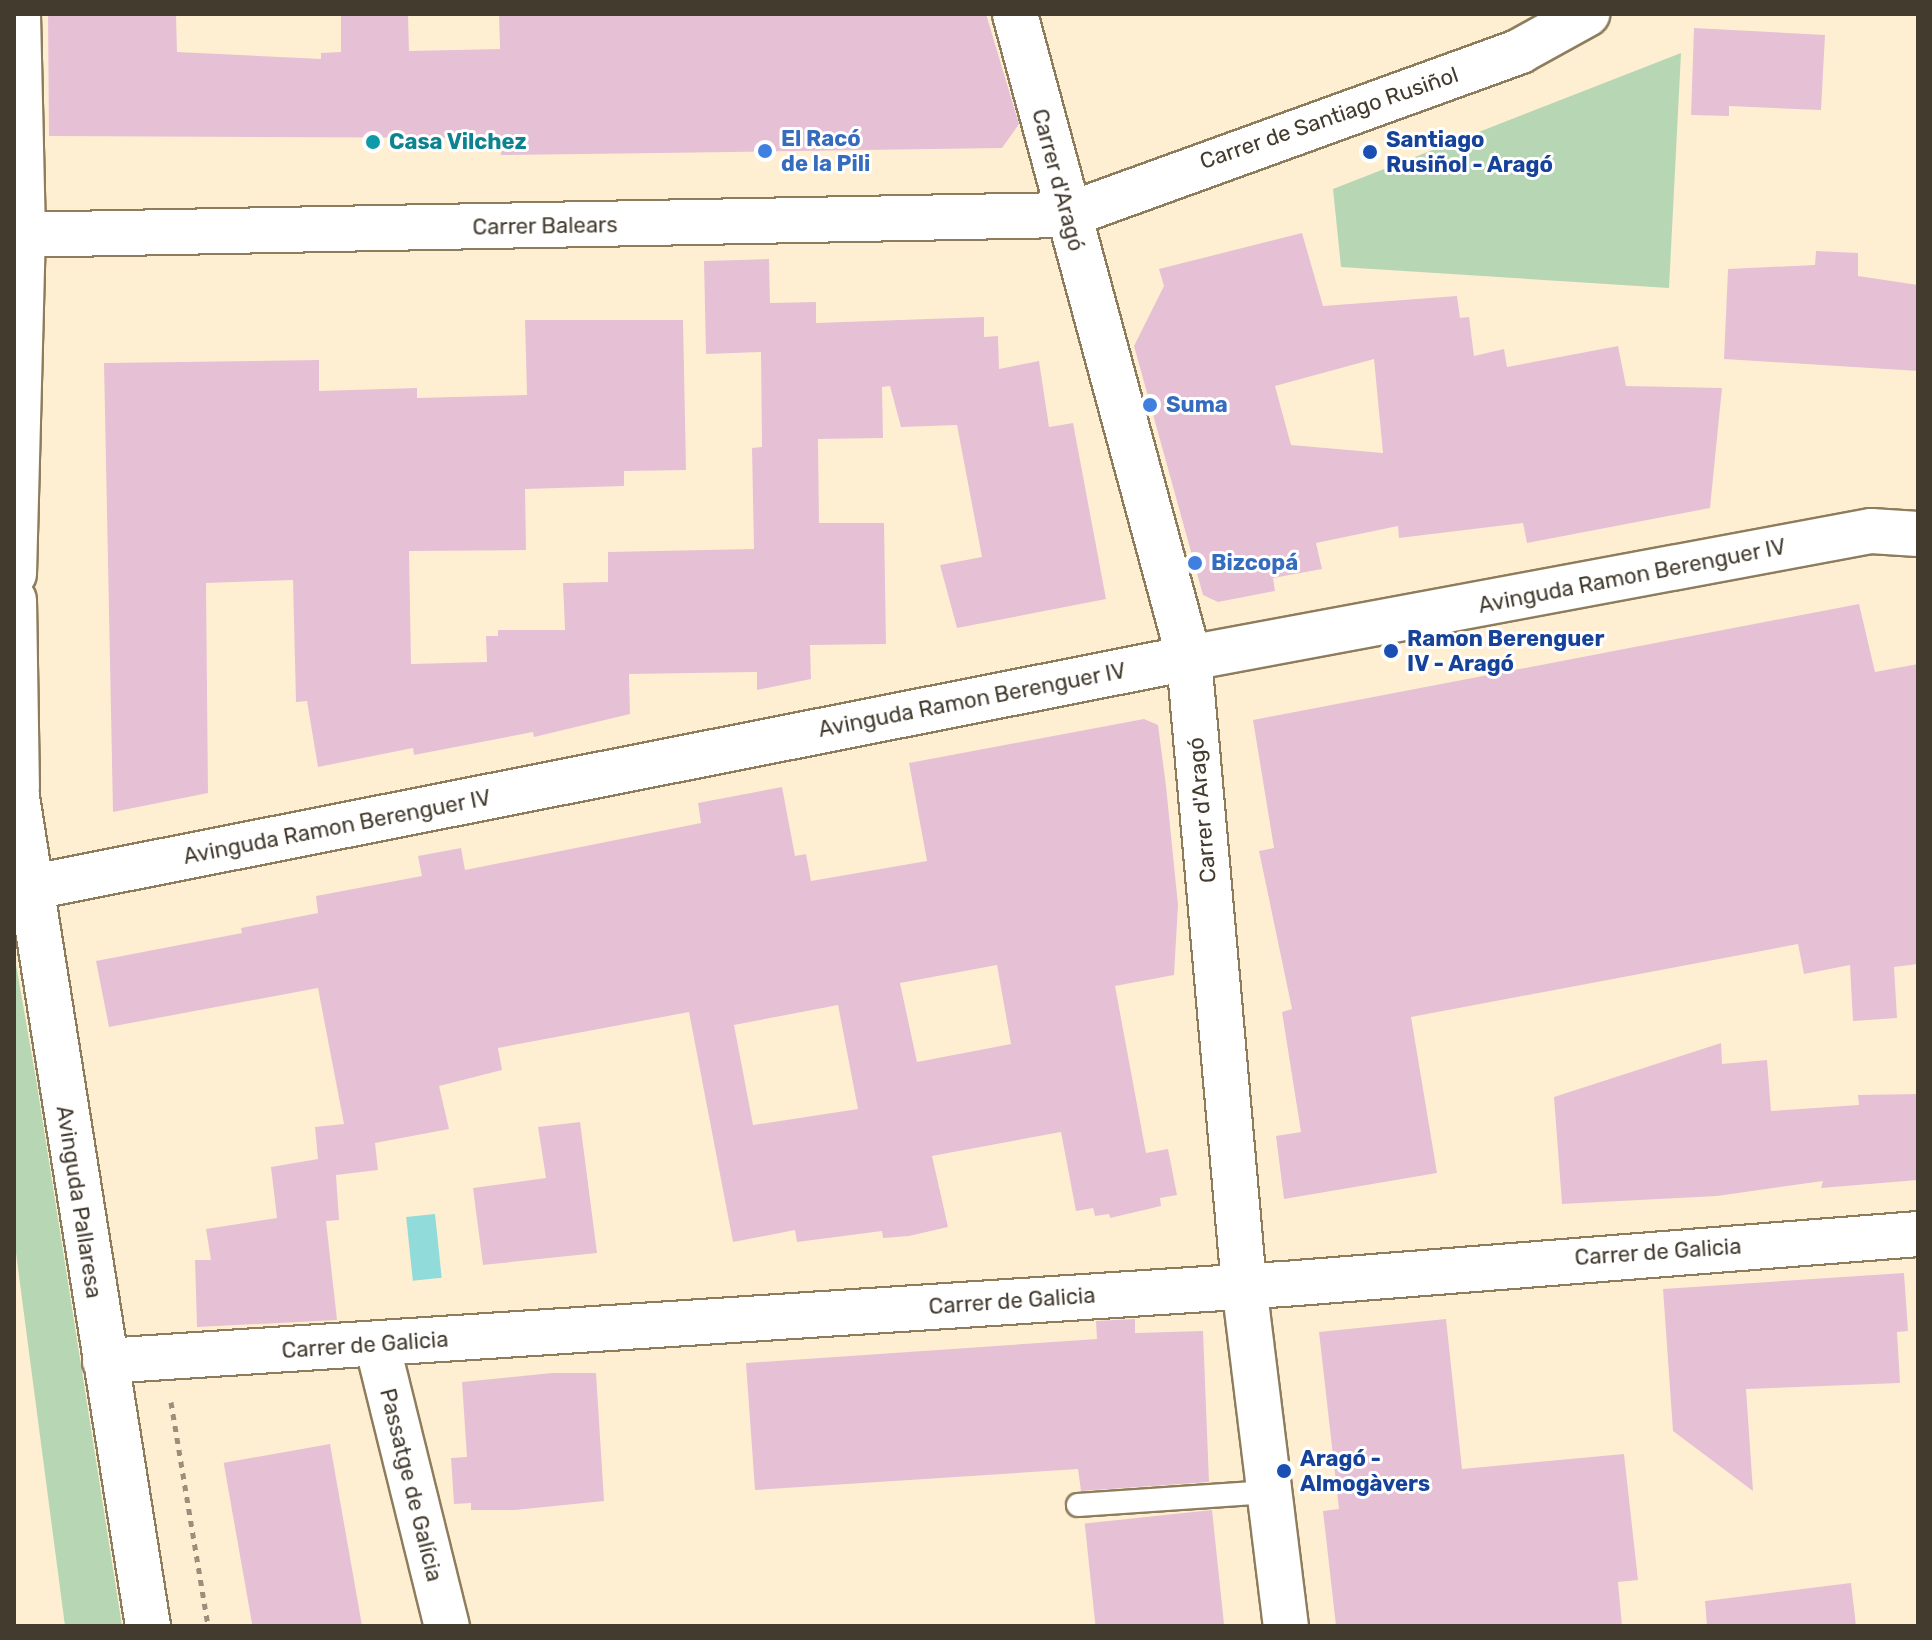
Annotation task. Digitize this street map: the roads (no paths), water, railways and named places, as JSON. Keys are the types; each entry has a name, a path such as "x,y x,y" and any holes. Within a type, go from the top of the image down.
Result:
{"street":[{"path":"14,574 18,14"},
{"name":"Carrer d'Aragó","path":"1015,14 1189,658 1244,1285 1286,1626"},
{"name":"Carrer de Santiago Rusiñol","path":"1068,215 1520,51 1587,14"},
{"name":"Carrer Balears","path":"17,238 1068,215"},
{"name":"Avinguda Ramon Berenguer IV","path":"28,888 1189,658 1857,534 1918,534"},
{"name":"Avinguda Pallaresa","path":"14,600 16,783 28,888 148,1626"},
{"name":"Carrer de Galicia","path":"105,1361 1244,1285 1918,1234"},
{"name":"Passatge de Galícia","path":"377,1344 447,1626"}],"lane":[{"path":"1078,1505 1269,1492"}],"water":[{"path":"435,1214 442,1278 413,1281 406,1217"}],"place":[{"name":"Casa Vilchez","path":"373,142"},
{"name":"El Racó de la Pili","path":"765,151"},
{"name":"Santiago Rusiñol - Aragó","path":"1370,152"},
{"name":"Suma","path":"1150,405"},
{"name":"Bizcopá","path":"1195,563"},
{"name":"Ramon Berenguer IV - Aragó","path":"1391,651"},
{"name":"Aragó - Almogàvers","path":"1284,1471"}]}
